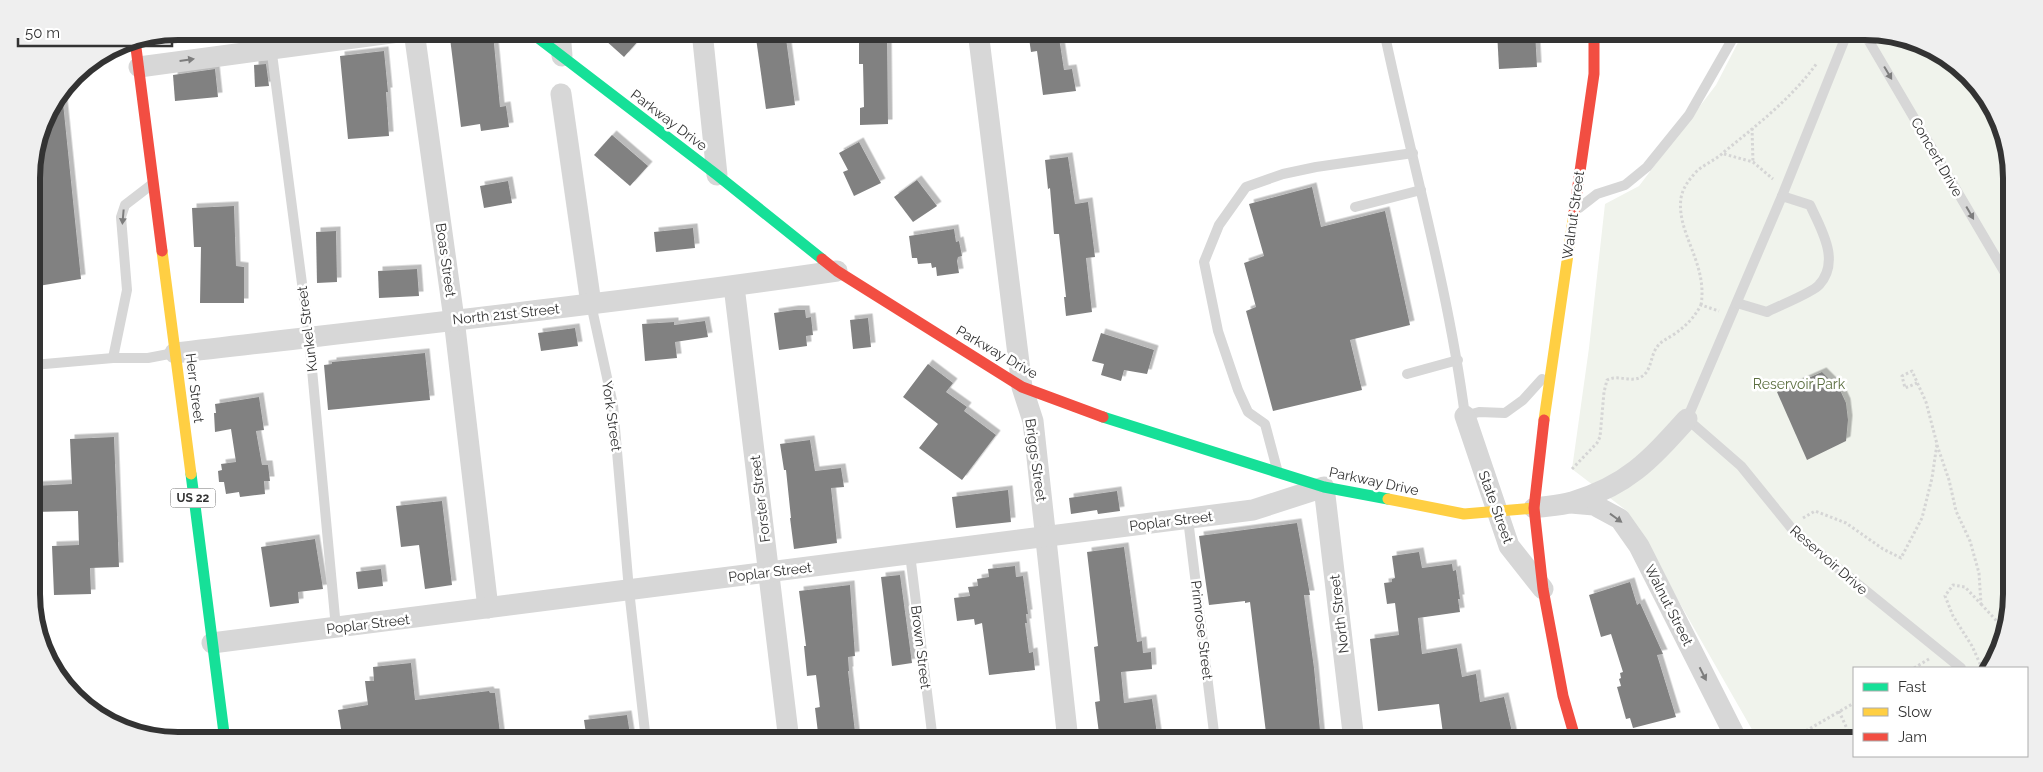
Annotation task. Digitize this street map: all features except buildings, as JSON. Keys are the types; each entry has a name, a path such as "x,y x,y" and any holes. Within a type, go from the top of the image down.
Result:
{"main road":[{"name":"Parkway Drive","path":"542,40 717,175 837,271 1022,387 1077,408 1324,487 1464,514 1534,508"},
{"name":"Walnut Street","path":"1547,398 1594,74 1594,40"},
{"name":"Herr Street","path":"136,47 223,732"},
{"name":"State Street","path":"1547,398 1534,508 1543,589 1563,696 1574,732"}],"street":[{"path":"139,66 270,40"},
{"name":"Boas Street","path":"415,40 454,319 488,608"},
{"path":"561,40 562,56"},
{"path":"703,40 717,175"},
{"name":"Briggs Street","path":"979,40 1022,387 1033,421 1067,732"},
{"name":"York Street","path":"561,94 591,304"},
{"name":"North 21st Street","path":"175,353 591,304 837,271"},
{"name":"Forster Street","path":"734,286 788,732"},
{"name":"State Street","path":"1465,416 1509,546 1543,589"},
{"path":"1534,508 1571,503 1623,481 1642,467 1687,419"},
{"name":"Poplar Street","path":"212,643 1253,510 1324,487"},
{"name":"North Street","path":"1324,487 1353,732"},
{"name":"Walnut Street","path":"1571,503 1594,505 1620,519 1639,546 1733,732"}],"lane":[{"name":"Kunkel Street","path":"270,40 309,337 336,628"},
{"path":"1386,40 1458,360 1465,416 1480,412 1505,413 1523,400 1552,366"},
{"path":"1573,212 1597,194 1625,184 1646,167 1689,115 1732,40"},
{"path":"1687,419 1738,303 1844,40"},
{"name":"Concert Drive","path":"1868,40 2003,269"},
{"path":"1277,471 1265,424 1248,412 1238,390 1218,331 1204,262 1219,225 1246,187 1283,174 1316,167 1413,154"},
{"path":"113,358 127,290 121,217 125,204 153,183"},
{"path":"1355,207 1421,190"},
{"path":"1738,303 1767,312 1819,286 1829,268 1828,246 1810,205 1782,196"},
{"name":"York Street","path":"591,304 613,405 629,590 645,732"},
{"path":"40,364 113,358 148,358 175,353"},
{"path":"1407,374 1458,360"},
{"name":"Reservoir Drive","path":"1687,419 1741,466 1797,535 1960,667"},
{"name":"Primrose Street","path":"1188,519 1214,732"},
{"name":"Brown Street","path":"910,554 932,732"}],"path":[{"path":"1572,469 1593,448 1600,437 1604,392 1607,380 1644,376 1656,347 1684,327 1695,316 1701,305 1702,280 1682,215 1681,196 1688,182 1699,170 1723,153 1791,94 1820,60 1839,52"},
{"path":"1752,127 1753,162"},
{"path":"1723,153 1753,162 1769,177 1786,184"},
{"path":"1701,305 1732,316"},
{"path":"1917,382 1905,388 1902,376 1912,371 1917,382 1926,402 1956,511 1970,541 1979,573 1981,604"},
{"path":"1790,526 1815,511 1846,523 1883,549 1901,558 1922,518 1932,478 1937,444"},
{"path":"1981,667 1972,646 1953,616 1945,596 1953,585 1965,587 1999,624"},
{"path":"1804,732 1853,704"},
{"path":"1839,711 1848,732"}],"green space":[{"name":"Reservoir Park","path":"1739,40 1865,40 1883,41 1909,47 1941,63 1956,74 1974,94 1992,125 2002,160 2003,603 1996,638 1981,667 1853,667 1853,732 1753,732 1627,511 1572,469 1589,348 1605,204 1639,186 1716,85"}],"traffic: fast":[{"path":"541,40 717,175 822,259"},
{"path":"1103,417 1324,487 1388,499"},
{"path":"191,474 224,732"}],"traffic: slow":[{"path":"1544,420 1574,213"},
{"path":"162,251 191,474"},
{"path":"1388,499 1464,514 1534,508"}],"traffic: jam":[{"path":"1574,213 1594,74 1594,40"},
{"path":"136,47 162,251"},
{"path":"822,259 837,271 1022,387 1103,417"},
{"path":"1544,420 1534,508 1543,589 1563,696 1573,732"}]}
